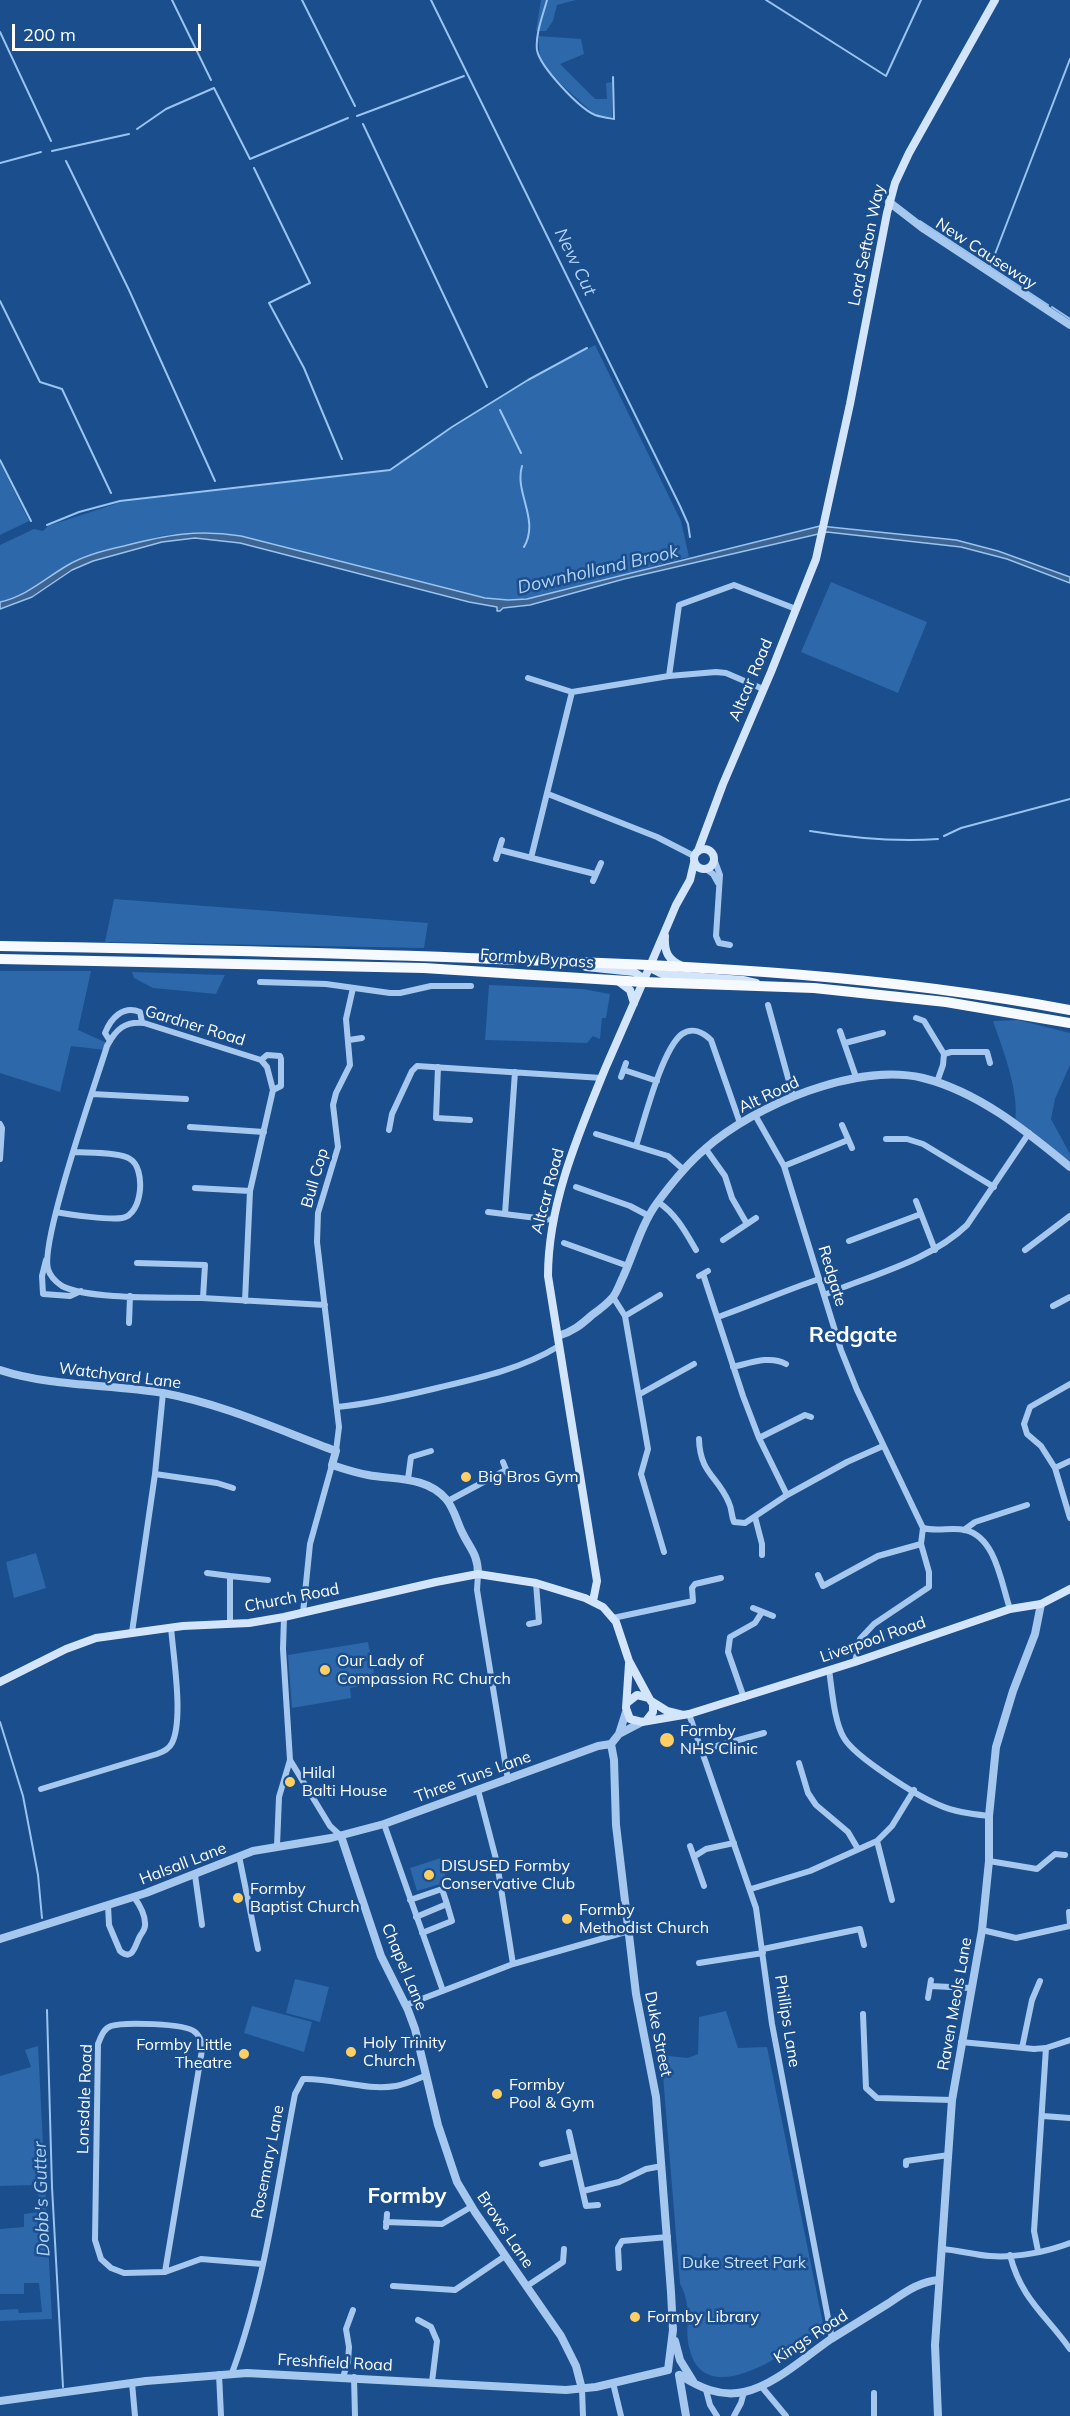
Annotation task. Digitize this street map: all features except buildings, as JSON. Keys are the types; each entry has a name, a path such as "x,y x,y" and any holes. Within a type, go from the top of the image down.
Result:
{"highway":[{"name":"Formby Bypass","path":"0,946 650,964 897,982 1070,1010"},
{"name":"Formby Bypass","path":"0,959 424,968 643,982 768,985 902,996 1070,1023"}],"main road":[{"name":"Lord Sefton Way","path":"821,540 889,202 895,183 909,153 995,0"},
{"name":"Altcar Road","path":"593,1601 597,1581 548,1276 553,1220 581,1129 650,964 676,905 690,880 696,856 723,784 796,609 821,540"},
{"path":"706,831 712,855 711,866 705,869 698,867 696,856 704,849 712,855"},
{"name":"Altcar Road","path":"690,880 705,869"},
{"path":"665,930 666,953 682,966"},
{"path":"524,960 549,965 634,972 643,982"},
{"path":"650,964 652,969 662,974 743,980 768,985"},
{"path":"612,980 628,987 633,995 634,1003"},
{"name":"Church Road","path":"0,1682 74,1645 96,1638 171,1627 230,1624 284,1617 478,1574 536,1583 593,1601"},
{"name":"Liverpool Road","path":"644,1722 686,1715 744,1698 1010,1609 1041,1604 1070,1589"},
{"path":"593,1601 603,1607 616,1622 629,1660 650,1699 653,1712 644,1722 634,1721 626,1712 629,1660"},
{"path":"628,1702 637,1695 650,1699 667,1711 686,1715"}],"street":[{"name":"New Causeway","path":"889,202 924,230 1070,325"},
{"path":"669,676 679,605 734,585 796,609"},
{"path":"528,678 572,692 669,676 716,672 726,673 763,689"},
{"path":"531,858 572,692"},
{"path":"548,794 657,837 696,856"},
{"path":"496,859 502,840"},
{"path":"500,850 594,878 601,863"},
{"path":"712,855 719,868 716,936 719,943 730,945"},
{"path":"705,869 713,874 718,884"},
{"path":"260,982 326,984 400,993 431,986 471,986"},
{"name":"Bull Cop","path":"336,1451 339,1427 317,1242 318,1213 338,1147 333,1105 350,1065 346,1019 353,988"},
{"path":"768,1005 793,1096"},
{"path":"81,1291 70,1296 43,1294 42,1276 56,1212 110,1041 105,1033 111,1020 123,1011 130,1009 140,1012 142,1022"},
{"path":"916,1017 924,1021 944,1054 944,1065 937,1082"},
{"name":"Gardner Road","path":"110,1041 123,1025 142,1022 261,1060 267,1067 273,1090"},
{"path":"636,1146 657,1081 674,1042 683,1033 692,1031 703,1032 711,1040 740,1123"},
{"path":"840,1031 856,1077"},
{"path":"845,1043 883,1033"},
{"path":"349,1040 362,1038"},
{"path":"944,1054 987,1052 990,1063"},
{"path":"245,1301 250,1191 273,1090 282,1086 279,1056 267,1054 261,1060"},
{"path":"626,1063 622,1074 657,1081"},
{"path":"388,1130 392,1114 412,1071 417,1066 602,1078"},
{"path":"438,1067 436,1118 470,1120"},
{"path":"505,1214 515,1072"},
{"name":"Alt Road","path":"558,1341 582,1325 613,1297 649,1216 684,1170 705,1149 740,1123 793,1096 856,1077 878,1074 903,1074 937,1082 1000,1113 1029,1133 1070,1167"},
{"path":"92,1094 186,1099"},
{"name":"Redgate","path":"755,1115 784,1166 841,1350 883,1446 923,1528"},
{"path":"0,1124 2,1128 0,1159"},
{"path":"842,1125 852,1148"},
{"path":"190,1127 264,1132"},
{"path":"824,1294 935,1250 954,1238 967,1225 1029,1133"},
{"path":"596,1134 668,1156 684,1170"},
{"path":"886,1139 907,1138 923,1144 994,1187"},
{"path":"784,1166 848,1140"},
{"path":"705,1149 725,1176 732,1198 747,1224"},
{"path":"56,1212 122,1218 133,1213 137,1205 140,1175 136,1163 128,1157 75,1152"},
{"path":"576,1187 630,1206 649,1216"},
{"path":"195,1188 250,1191"},
{"path":"916,1201 935,1250"},
{"path":"658,1202 668,1209 682,1226 696,1250"},
{"path":"488,1212 553,1220"},
{"path":"849,1241 921,1214"},
{"path":"1025,1250 1070,1216"},
{"path":"723,1240 756,1218"},
{"path":"564,1243 628,1266"},
{"path":"46,1258 48,1270 53,1278 63,1286 81,1291 130,1296 325,1305"},
{"path":"137,1263 205,1265 203,1298"},
{"path":"703,1274 759,1438 787,1495"},
{"path":"718,1317 776,1293 819,1279"},
{"path":"129,1323 130,1296"},
{"path":"613,1297 625,1316 648,1449 641,1474 664,1552"},
{"path":"1053,1306 1062,1304 1070,1297"},
{"path":"625,1316 658,1300"},
{"path":"337,1407 418,1392 519,1367 558,1341"},
{"path":"733,1367 780,1357 786,1364"},
{"path":"640,1394 688,1373 694,1364"},
{"name":"Watchyard Lane","path":"0,1370 45,1381 115,1386 191,1399 336,1451"},
{"path":"1070,1384 1030,1407 1026,1413 1024,1425 1027,1434 1041,1446 1054,1468 1070,1517"},
{"path":"132,1632 155,1474 163,1393"},
{"path":"759,1438 807,1414"},
{"path":"699,1438 699,1451 705,1467 730,1504 730,1514 734,1522 745,1523 787,1495 847,1462 883,1446"},
{"path":"694,1446 699,1451"},
{"path":"303,1613 310,1544 336,1451"},
{"path":"408,1479 411,1457 431,1451"},
{"path":"1054,1468 1070,1461"},
{"path":"503,1462 509,1478"},
{"path":"332,1465 365,1475 408,1479 437,1491 448,1501 465,1538 474,1550 478,1574 477,1590 508,1780"},
{"path":"448,1501 506,1470"},
{"path":"155,1474 233,1488"},
{"path":"964,1530 975,1522 1027,1505"},
{"path":"755,1517 762,1544 762,1555"},
{"path":"855,1662 860,1639 874,1624 929,1587 929,1572 921,1544 923,1528 964,1530 980,1536 991,1551 1010,1609"},
{"path":"662,1540 670,1537"},
{"path":"818,1575 823,1586 878,1556 921,1544"},
{"path":"207,1573 268,1580"},
{"path":"230,1576 230,1624"},
{"path":"613,1618 693,1601 692,1588 695,1584 721,1578"},
{"path":"530,1624 539,1622 536,1583"},
{"name":"Raven Meols Lane","path":"938,2416 935,2344 952,2100 982,1930 996,1747 1013,1691 1035,1634 1041,1604"},
{"path":"753,1608 773,1616"},
{"path":"744,1698 728,1652 730,1637 755,1623 762,1612"},
{"path":"278,1846 279,1797 290,1760 283,1649 284,1617"},
{"path":"41,1790 158,1754 171,1746 176,1733 177,1718 171,1627"},
{"path":"829,1670 838,1723 844,1740 861,1755 938,1805 956,1811 989,1816"},
{"path":"611,1744 619,1734 626,1712"},
{"name":"Phillips Lane","path":"686,1715 702,1750 752,1889 772,2024 832,2339"},
{"path":"619,1734 644,1722"},
{"path":"702,1750 764,1733"},
{"name":"Three Tuns Lane","path":"331,1838 384,1824 598,1746 611,1744"},
{"name":"Duke Street","path":"611,1744 614,1760 616,1825 636,1994 656,2097 673,2330 668,2370"},
{"path":"290,1760 324,1818 341,1836"},
{"path":"799,1763 808,1793 816,1805 848,1832 858,1850"},
{"path":"478,1790 497,1863 513,1964"},
{"path":"752,1889 810,1871 877,1841 892,1826 914,1791"},
{"path":"384,1824 443,1991"},
{"name":"Chapel Lane","path":"341,1836 381,1956 406,2006 415,2030 427,2075"},
{"name":"Halsall Lane","path":"0,1939 134,1897 239,1857 278,1846 331,1838"},
{"path":"877,1841 892,1900"},
{"path":"694,1856 706,1849 734,1843"},
{"path":"690,1846 704,1886"},
{"path":"1048,1849 1055,1854 1065,1855"},
{"path":"989,1861 1037,1869 1055,1854"},
{"path":"239,1857 258,1949"},
{"path":"195,1875 202,1924"},
{"path":"410,1900 442,1890 452,1921 422,1933"},
{"path":"108,1905 110,1927 120,1950 131,1954 135,1951 145,1928 142,1910 134,1897"},
{"path":"416,1917 447,1904"},
{"path":"982,1930 1004,1936 1026,1937 1070,1925 1069,1912"},
{"path":"699,1963 860,1929 864,1945"},
{"path":"406,2006 513,1964 629,1931"},
{"path":"1022,2048 1032,2000 1040,1981"},
{"path":"928,1998 931,1983 971,1988"},
{"path":"863,2014 866,2088 877,2098 952,2100"},
{"name":"Lonsdale Road","path":"165,2272 203,2044 195,2032 182,2026 109,2026 102,2034 98,2044 94,2240 101,2259 111,2268 124,2273 165,2272 201,2259 262,2264"},
{"path":"961,2042 1046,2048 1070,2040"},
{"path":"1038,2251 1034,2231 1046,2048"},
{"name":"Brows Lane","path":"427,2075 448,2158 457,2182 471,2207 561,2336 576,2366 582,2389"},
{"name":"Rosemary Lane","path":"232,2373 244,2342 296,2094 303,2079 356,2085 394,2086 427,2075"},
{"path":"1042,2116 1070,2118"},
{"path":"569,2132 586,2206 598,2205"},
{"path":"906,2165 906,2161 949,2155"},
{"path":"542,2164 574,2156"},
{"path":"583,2191 619,2182 646,2169 662,2166"},
{"path":"387,2214 386,2224 442,2224 471,2207"},
{"path":"619,2268 618,2248 622,2241 668,2237"},
{"path":"942,2249 991,2256 1038,2251 1070,2243"},
{"path":"527,2286 563,2262 564,2249"},
{"path":"1010,2255 1023,2289 1035,2308 1067,2338 1070,2349"},
{"path":"393,2286 455,2290 505,2256"},
{"name":"Kings Road","path":"668,2370 673,2376 681,2373 706,2390 724,2393 744,2392 761,2386 832,2339 924,2283 939,2280"},
{"path":"343,2377 348,2362 349,2347 346,2329 353,2309"},
{"path":"418,2320 431,2327 437,2341 432,2382"},
{"name":"Duke Street","path":"673,2330 680,2360 686,2416"},
{"path":"670,2361 680,2360"},
{"name":"Freshfield Road","path":"0,2401 132,2383 232,2373 582,2389 668,2370"},
{"path":"219,2374 221,2416"},
{"path":"354,2377 355,2416"},
{"path":"132,2383 135,2416"},
{"path":"614,2383 621,2416"},
{"path":"761,2386 786,2416"},
{"path":"582,2389 583,2416"},
{"path":"706,2390 710,2405 717,2416"},
{"path":"734,2416 744,2392"},
{"path":"874,2393 874,2416"}],"green space":[{"path":"541,0 576,0 557,5 553,21 546,31 536,31"},
{"path":"538,36 581,39 584,54 560,64 595,99 607,99 606,83 612,82 612,118 595,115 550,74 540,57"},
{"path":"595,345 681,521 689,557 527,599 508,600 485,598 267,542 224,533 195,532 161,536 67,566 25,595 0,602 0,545 34,529 43,531 48,526 121,502 386,471 395,468 400,461 528,381"},
{"path":"0,463 29,521 0,535"},
{"path":"831,582 927,622 898,693 801,652"},
{"path":"114,899 428,923 424,948 105,942"},
{"path":"0,971 91,971 78,1030 107,1043 105,1050 71,1046 60,1092 0,1073"},
{"path":"132,972 225,975 216,994 153,988 134,978"},
{"path":"489,985 583,989 610,994 606,1018 602,1018 600,1039 593,1036 587,1043 485,1040"},
{"path":"1018,1020 1070,1033 1070,1065 1055,1099 1051,1119 1070,1154 1070,1161 1015,1123 1013,1085 993,1021"},
{"path":"36,1553 46,1588 14,1598 6,1562"},
{"path":"368,1642 376,1683 350,1688 351,1698 292,1708 288,1655"},
{"name":"DISUSED Formby Conservative Club","path":"441,1858 447,1882 417,1891 410,1868"},
{"path":"295,1979 329,1987 320,2022 286,2013"},
{"path":"252,2006 312,2022 304,2052 244,2033"},
{"name":"Duke Street Park","path":"726,2011 738,2048 767,2047 823,2324 794,2347 753,2370 733,2376 714,2376 700,2369 690,2351 688,2342 686,2302 680,2284 663,2076 658,2055 688,2058 698,2054 699,2017"},
{"path":"38,2046 52,2319 0,2321 0,2310 18,2309 19,2313 42,2312 39,2283 24,2283 24,2294 0,2294 0,2229 24,2227 24,2214 39,2212 38,2185 0,2186 0,2076 31,2067 25,2050"}],"shaded area":[{"name":"Downholland Brook","path":"820,526 956,540 998,551 1070,577 1070,583 1007,559 961,547 827,532 624,579 530,605 503,608 497,611 497,607 469,602 240,543 195,538 162,542 93,561 72,570 32,597 0,609 0,602 27,591 81,558 139,542 182,534 210,533 241,536 485,598 508,600 527,599"}],"waterway":[{"path":"172,0 211,80"},
{"path":"302,0 355,106"},
{"name":"New Cut","path":"431,0 680,506 688,524 690,537"},
{"path":"547,0 538,32 537,50 552,76 588,111 614,119 613,77"},
{"path":"766,0 886,76 921,0"},
{"path":"0,32 51,141"},
{"path":"990,267 1070,59"},
{"path":"357,116 464,76"},
{"path":"137,129 166,109 214,88 250,159 348,118"},
{"path":"363,124 487,387"},
{"path":"52,151 129,134"},
{"path":"0,163 41,152"},
{"path":"66,161 129,290 215,481"},
{"path":"254,168 310,283 269,303 304,368 342,459"},
{"path":"920,221 1048,305"},
{"path":"0,301 40,382 62,389 111,493"},
{"path":"1052,307 1070,319"},
{"path":"47,525 79,512 120,501 390,470 452,427 528,380 587,348"},
{"path":"500,410 521,453"},
{"path":"0,460 31,521"},
{"path":"522,466 521,486 529,526 524,547"},
{"path":"944,836 961,828 1070,799"},
{"path":"810,831 874,839 938,839"},
{"name":"Dobb's Gutter","path":"0,1722 23,1796 38,1875 42,1918"},
{"name":"Dobb's Gutter","path":"47,2010 52,2187 63,2387"}],"place":[{"name":"Big Bros Gym","path":"466,1477"},
{"name":"Our Lady of Compassion RC Church","path":"325,1670"},
{"name":"Formby NHS Clinic","path":"667,1740"},
{"name":"Hilal Balti House","path":"290,1782"},
{"name":"DISUSED Formby Conservative Club","path":"429,1875"},
{"name":"Formby Baptist Church","path":"238,1898"},
{"name":"Formby Methodist Church","path":"567,1919"},
{"name":"Holy Trinity Church","path":"351,2052"},
{"name":"Formby Little Theatre","path":"244,2054"},
{"name":"Formby Pool & Gym","path":"497,2094"},
{"name":"Formby Library","path":"635,2317"}],"district":[{"name":"Redgate","path":"853,1335"},
{"name":"Formby","path":"407,2196"}]}
